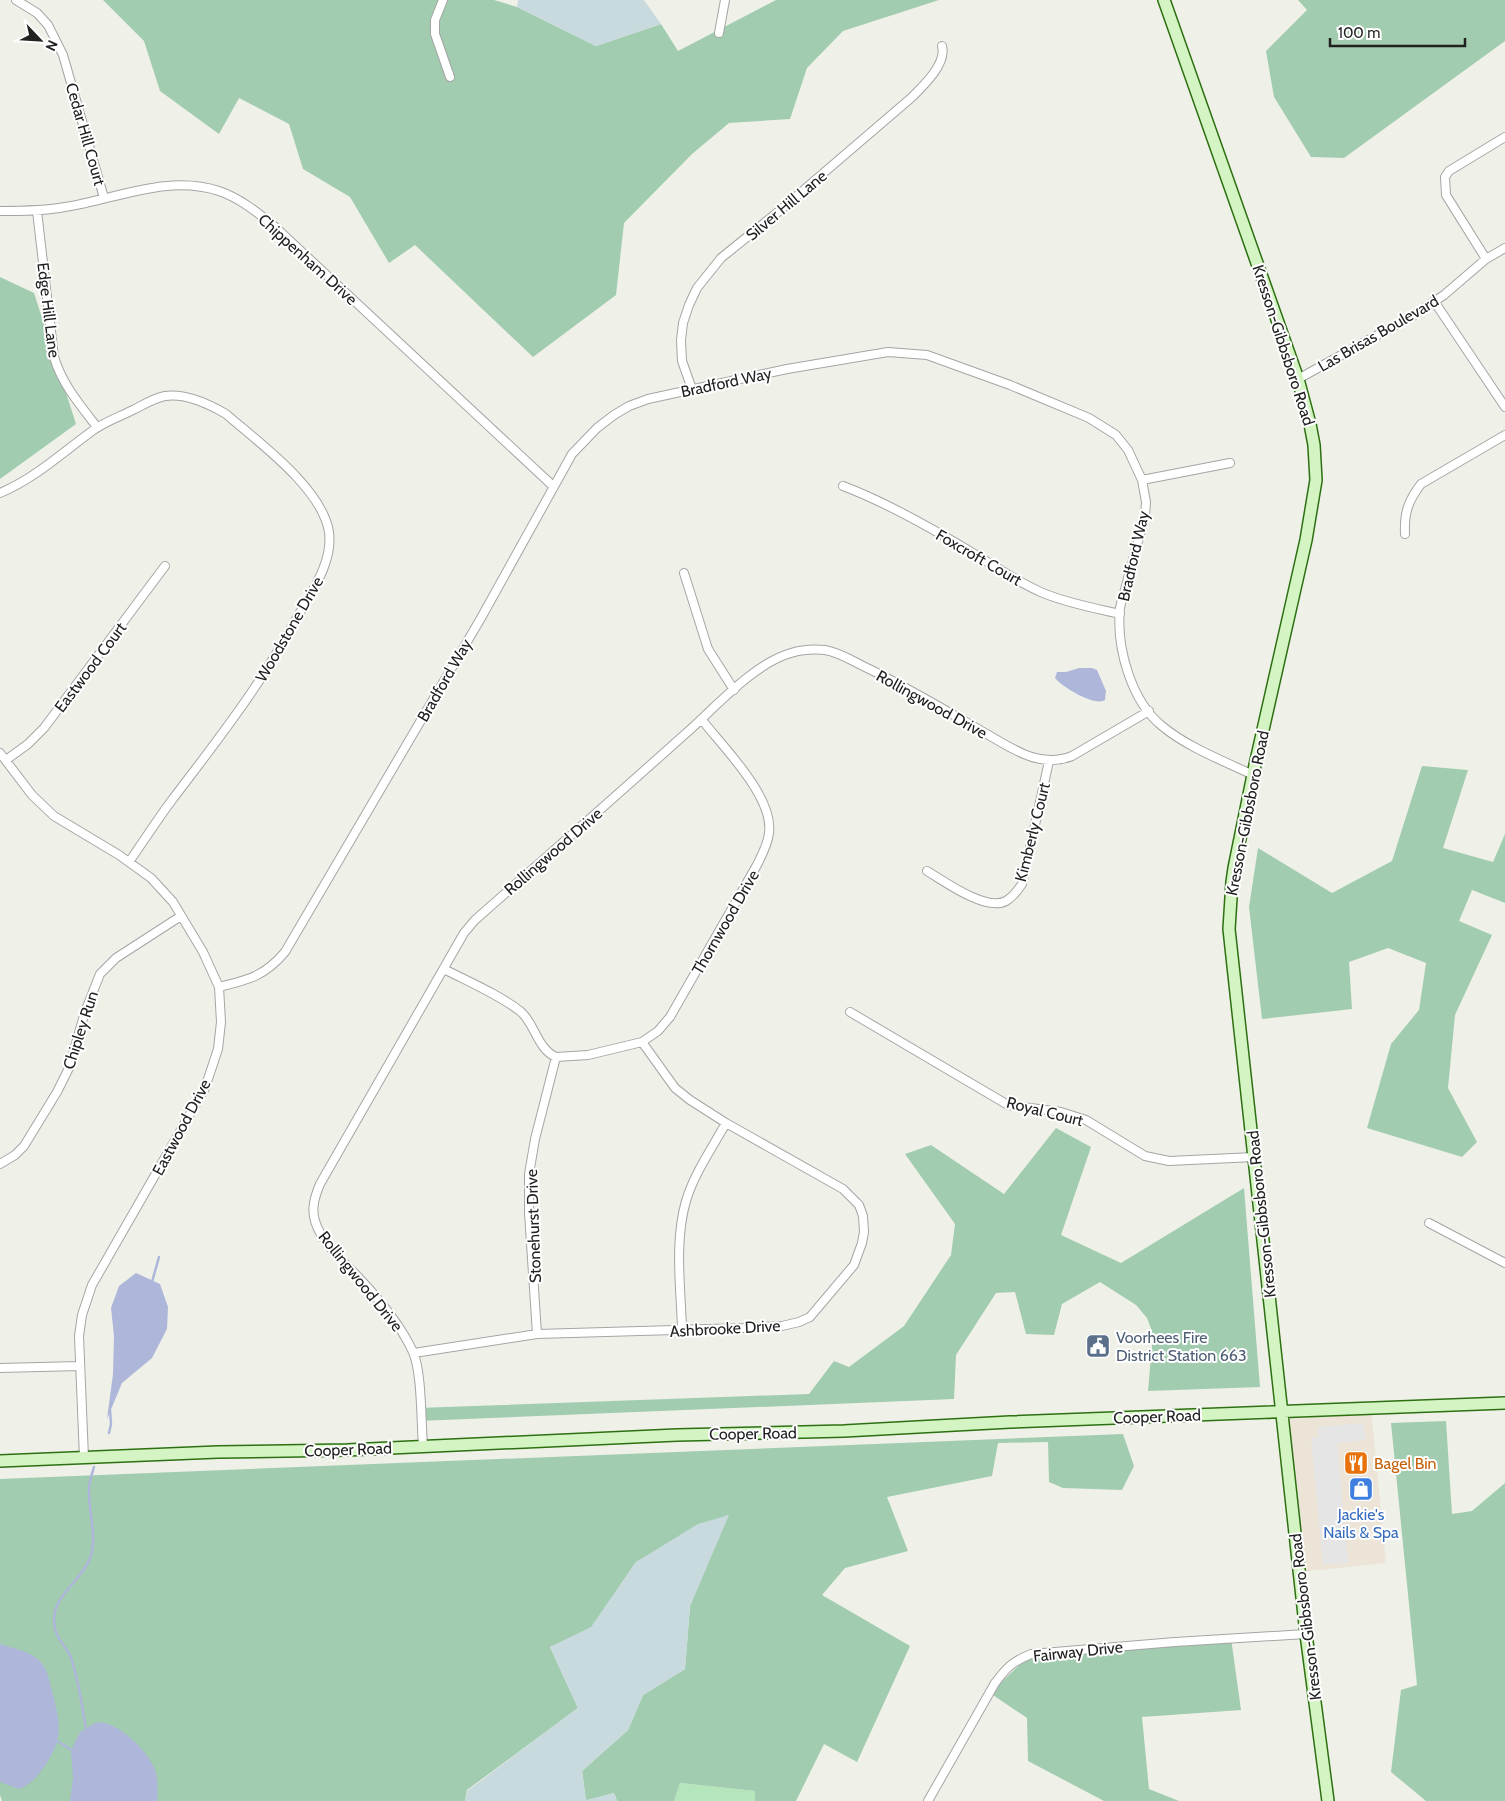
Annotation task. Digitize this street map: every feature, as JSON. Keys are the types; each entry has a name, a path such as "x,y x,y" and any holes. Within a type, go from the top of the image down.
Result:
{"street":[{"name":"Cedar Hill Court","path":"16,0 37,13 48,25 63,56 104,198"},
{"path":"443,0 435,20 435,34 450,77"},
{"path":"719,33 725,0"},
{"name":"Kresson-Gibbsboro Road","path":"1164,0 1298,379 1314,445 1316,480 1306,540 1253,774 1232,882 1229,929 1306,1634 1328,1801"},
{"name":"Silver Hill Lane","path":"692,389 682,361 681,340 683,323 697,288 721,258 778,212 911,98 930,78 939,63 944,52 942,46"},
{"path":"1486,260 1446,195 1445,177 1449,171 1505,137"},
{"name":"Chippenham Drive","path":"0,210 37,212 160,186 188,185 221,192 252,208 274,226 553,486"},
{"name":"Edge Hill Lane","path":"37,212 54,357 58,369 72,394 97,427"},
{"name":"Las Brisas Boulevard","path":"1298,379 1414,315 1486,260 1505,248"},
{"path":"1434,301 1505,407"},
{"name":"Bradford Way","path":"219,987 248,980 263,973 276,963 285,952 481,618 572,454 597,428 629,406 648,399 787,369 888,352 927,355 946,360 1089,418 1116,435 1128,450 1142,480 1146,502 1145,516 1120,614 1121,648 1127,672 1137,693 1161,726 1189,744 1253,774"},
{"name":"Woodstone Drive","path":"0,493 30,478 97,427 151,401 165,396 178,396 191,398 217,408 275,457 311,493 323,514 329,531 329,544 323,570 270,665 129,862"},
{"path":"1405,534 1404,519 1408,506 1413,494 1421,484 1505,435"},
{"path":"1142,480 1230,463"},
{"name":"Foxcroft Court","path":"843,486 869,495 1013,578 1043,593 1079,605 1120,614"},
{"name":"Eastwood Court","path":"6,760 28,744 44,728 165,566"},
{"path":"684,573 708,649 734,690"},
{"name":"Rollingwood Drive","path":"423,1446 417,1366 414,1353 402,1330 390,1314 321,1236 313,1212 315,1197 320,1184 464,933 475,920 702,720 753,672 774,658 792,652 825,650 839,655 884,676 1022,754 1049,761 1060,761 1072,756 1149,711"},
{"name":"Thornwood Drive","path":"556,1057 588,1055 642,1042 658,1031 670,1017 757,865 766,845 770,832 769,819 762,796 702,720"},
{"name":"Eastwood Drive","path":"0,753 32,794 54,816 129,862 151,878 174,902 198,944 219,987 221,1022 218,1049 205,1088 92,1285 82,1315 78,1336 84,1458"},
{"name":"Kimberly Court","path":"926,871 975,898 987,902 998,904 1015,894 1022,884 1049,761"},
{"name":"Chipley Run","path":"0,1164 15,1155 24,1146 57,1092 69,1068 85,1012 100,974 116,958 181,916"},
{"path":"444,969 510,1004 522,1013 544,1047 551,1055 556,1057"},
{"name":"Royal Court","path":"850,1012 1008,1105 1061,1112 1086,1120 1145,1156 1169,1161 1254,1157"},
{"name":"Ashbrooke Drive","path":"414,1353 537,1334 782,1326 810,1317 854,1264 864,1232 863,1216 859,1205 851,1196 843,1189 726,1123 690,1100 675,1088 642,1042"},
{"name":"Stonehurst Drive","path":"537,1334 529,1213 529,1174 535,1139 556,1057"},
{"path":"682,1330 680,1247 682,1217 692,1185 726,1123"},
{"path":"1429,1223 1505,1263"},
{"path":"0,1368 80,1366"},
{"name":"Cooper Road","path":"0,1461 678,1435 844,1431 1505,1403"},
{"name":"Fairway Drive","path":"929,1799 995,1683 1014,1661 1031,1654 1175,1642 1306,1634"},
{"path":"929,1799 938,1801"}],"shaded area":[{"path":"518,0 644,0 661,24 596,46 517,7"},
{"path":"1371,1408 1386,1563 1300,1572 1282,1411"},
{"path":"1364,1423 1365,1440 1337,1443 1348,1563 1323,1565 1311,1438 1318,1437 1317,1427"},
{"path":"729,1515 690,1606 685,1669 643,1695 628,1730 582,1771 586,1800 614,1793 617,1801 465,1801 467,1791 578,1708 550,1647 591,1627 636,1562 698,1524"}],"green space":[{"path":"103,0 494,0 517,7 596,46 661,24 678,51 776,0 939,0 843,31 807,68 790,119 729,123 692,154 624,223 616,295 533,357 415,245 389,263 350,197 303,169 289,124 239,98 219,134 160,91 144,41"},
{"path":"1298,0 1505,0 1505,41 1344,158 1311,157 1274,97 1266,51 1307,10"},
{"path":"0,277 34,293 76,424 0,479"},
{"path":"1422,766 1468,770 1443,848 1493,862 1505,834 1505,903 1472,890 1459,921 1492,935 1455,1015 1448,1088 1477,1142 1462,1157 1367,1128 1391,1044 1419,1010 1426,963 1388,948 1349,962 1352,1009 1262,1019 1249,907 1258,848 1332,893 1392,861"},
{"path":"1056,1128 1091,1147 1061,1235 1121,1263 1244,1188 1260,1387 1148,1391 1153,1334 1147,1318 1136,1305 1100,1282 1062,1304 1054,1335 1026,1334 1015,1292 996,1293 956,1355 954,1399 418,1421 417,1408 809,1394 834,1361 849,1367 904,1326 951,1255 955,1224 905,1154 931,1145 1004,1194"},
{"path":"1446,1421 1452,1514 1472,1511 1505,1483 1505,1801 1426,1801 1391,1772 1401,1690 1417,1685 1391,1423"},
{"path":"1123,1434 1134,1466 1122,1490 1063,1488 1049,1482 1048,1442 998,1443 992,1476 887,1497 908,1551 845,1568 822,1595 910,1646 857,1762 824,1744 796,1801 755,1801 755,1791 680,1783 674,1801 617,1801 614,1793 586,1801 582,1771 628,1730 643,1695 685,1669 690,1606 728,1515 636,1562 591,1628 550,1647 578,1708 467,1790 465,1801 2,1801 0,1795 0,1479"},
{"path":"1231,1638 1241,1710 1142,1717 1149,1789 1179,1801 1104,1801 1028,1761 1027,1718 990,1693 1032,1653"},
{"path":"680,1783 755,1791 755,1801 674,1801"}],"water":[{"path":"1079,668 1097,670 1106,691 1105,700 1094,701 1071,691 1055,678 1057,672 1066,672"},
{"path":"136,1273 160,1284 168,1307 167,1329 152,1358 122,1383 107,1419 113,1374 114,1336 111,1308 119,1286"},
{"path":"0,1644 26,1652 42,1663 49,1678 59,1723 57,1741 49,1759 35,1779 19,1789 0,1782"},
{"path":"97,1722 105,1723 123,1732 146,1754 156,1774 158,1785 157,1801 70,1801 73,1778 71,1752 73,1746 80,1732"}],"waterway":[{"path":"152,1282 159,1257"},
{"path":"109,1433 111,1424 110,1410"},
{"path":"86,1730 74,1667 56,1632 54,1617 61,1599 86,1567 90,1558 93,1533 89,1489 94,1467"},
{"path":"55,1740 74,1751"}],"place":[{"name":"Voorhees Fire District Station 663","path":"1098,1346"},
{"name":"Bagel Bin","path":"1356,1463"},
{"name":"Jackie's Nails & Spa","path":"1361,1489"}]}
